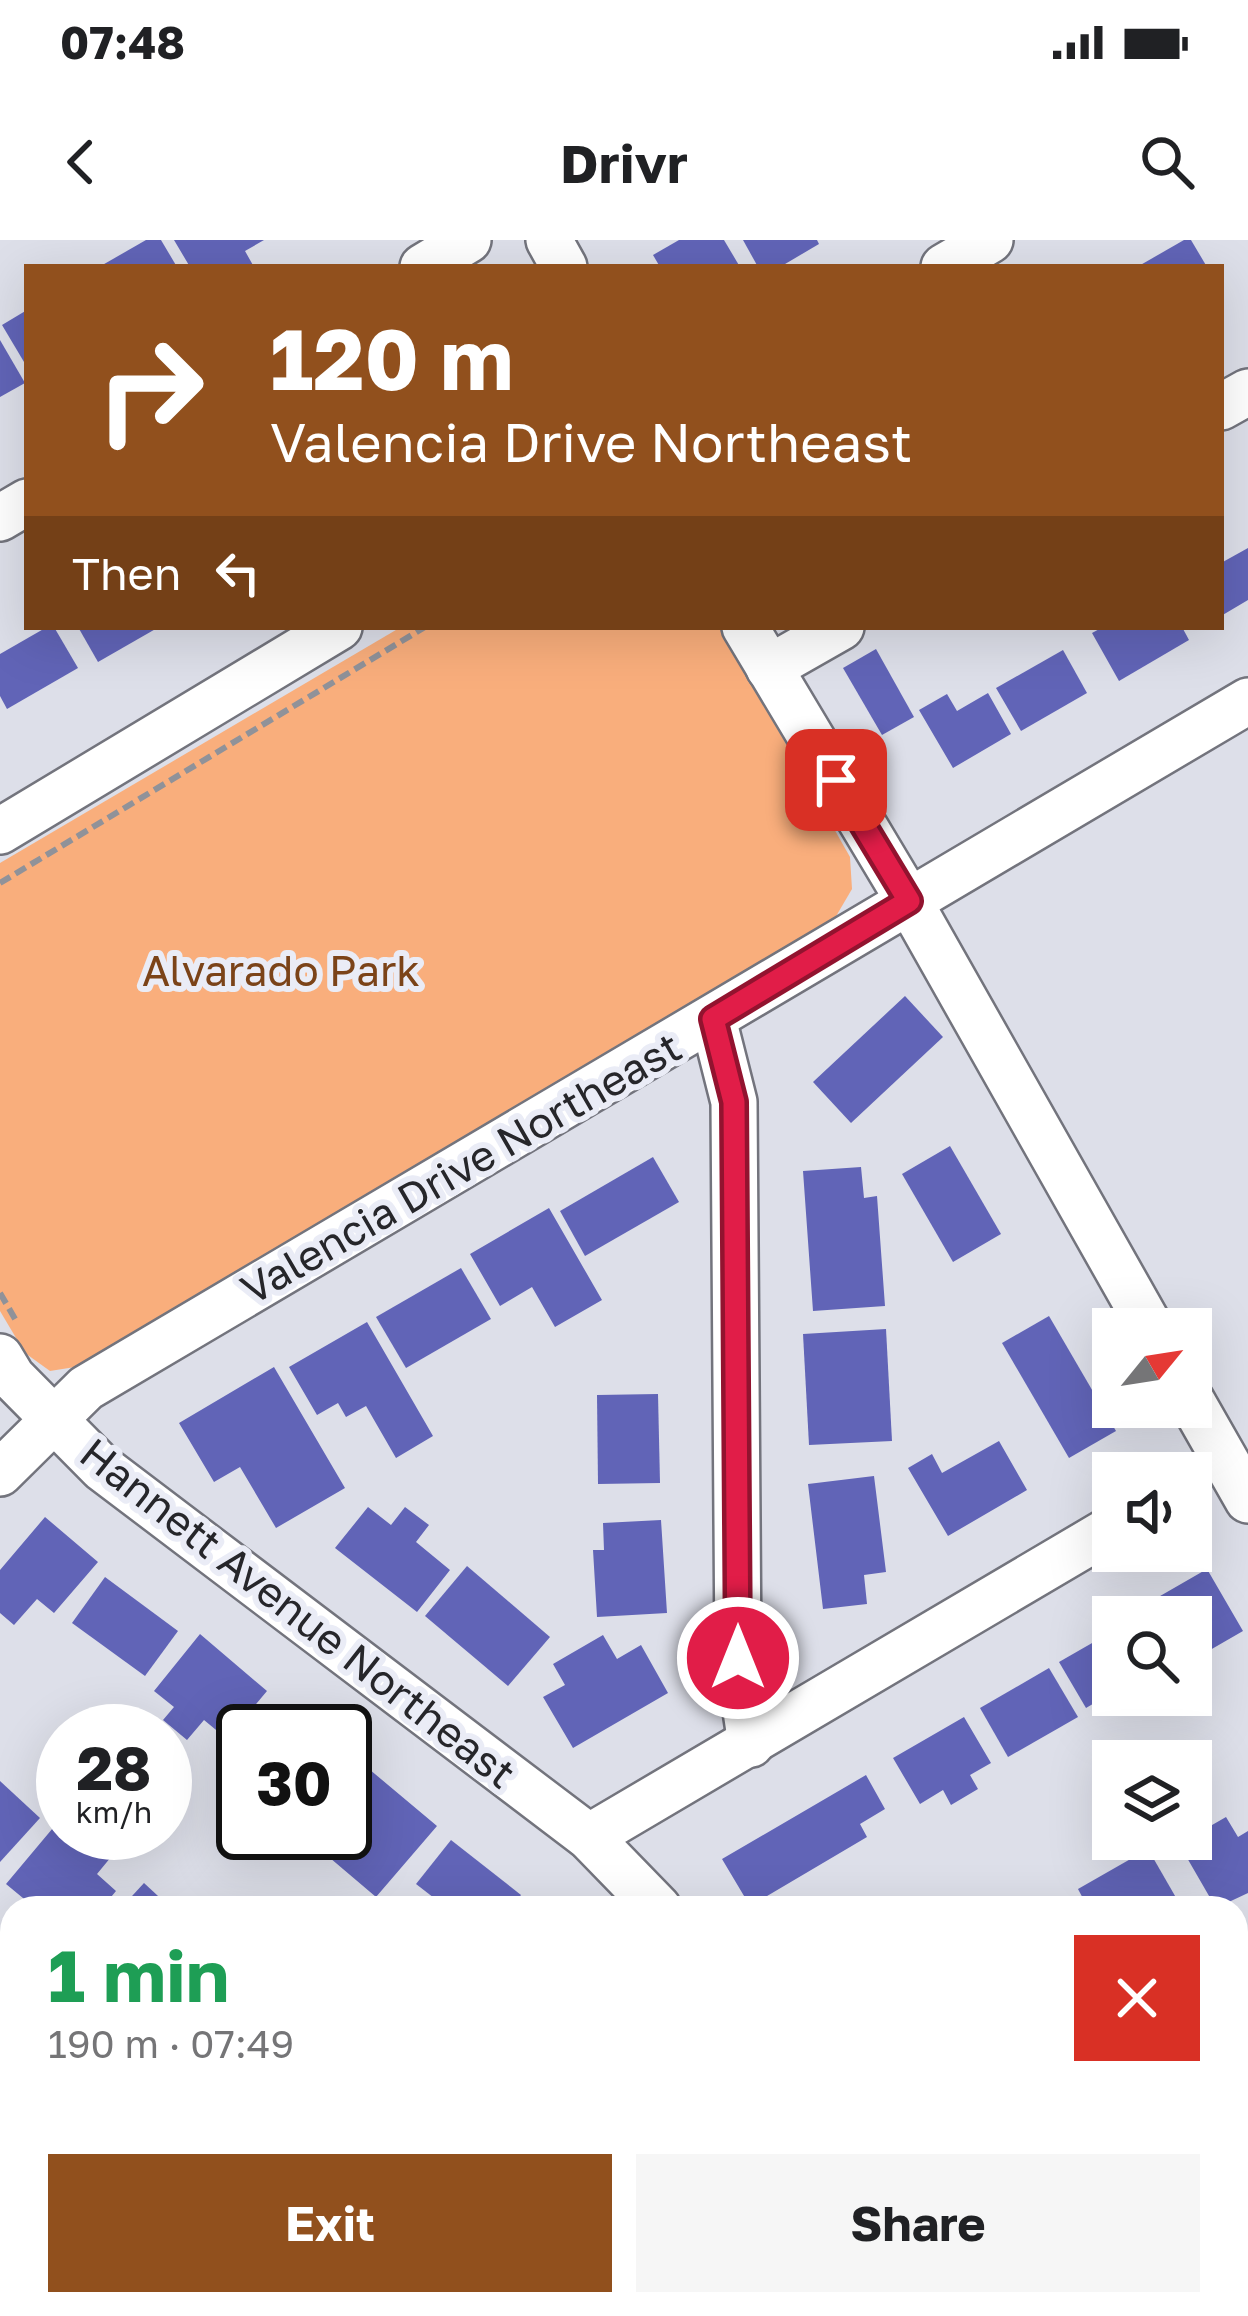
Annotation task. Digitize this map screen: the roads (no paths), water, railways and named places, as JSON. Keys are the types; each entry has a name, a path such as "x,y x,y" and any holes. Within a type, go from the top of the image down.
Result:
{"street":[{"path":"428,264 468,240"},
{"path":"949,264 990,240"},
{"path":"0,831 334,630"},
{"path":"748,630 909,901 1139,1308"},
{"path":"769,668 836,630"},
{"name":"Valencia Drive Northeast","path":"0,1473 86,1388 1248,700"},
{"path":"713,1019 734,1102 738,1658 751,1744"},
{"name":"Hannett Avenue Northeast","path":"0,1357 52,1419 102,1468 589,1837 646,1896"},
{"path":"1205,1428 1228,1473"},
{"path":"589,1837 1092,1541"}],"park label":[{"name":"Alvarado Park","path":"281,971"}]}
